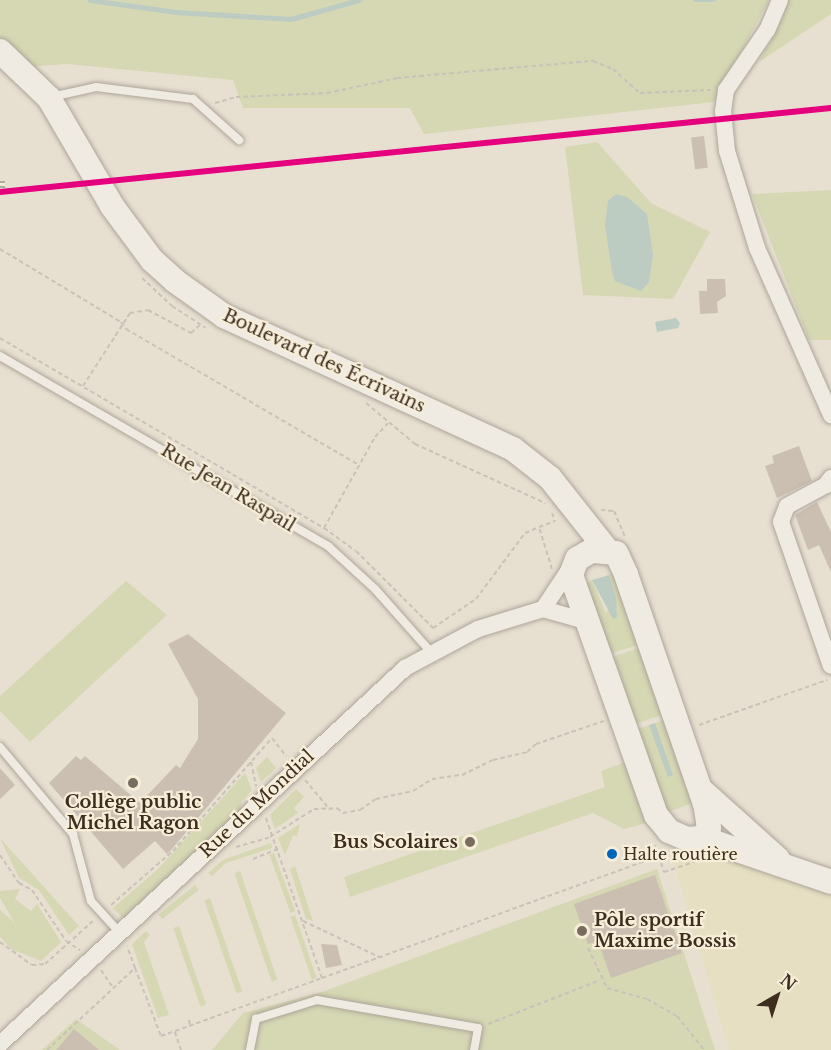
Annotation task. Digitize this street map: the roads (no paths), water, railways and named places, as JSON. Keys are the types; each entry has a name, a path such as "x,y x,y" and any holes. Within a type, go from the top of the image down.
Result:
{"main road":[{"name":"Boulevard des Écrivains","path":"0,51 49,98 130,233 152,260 195,297 224,316 513,449 537,465 566,507 607,550 616,553 626,574 701,790 710,828 702,838"},
{"path":"566,507 577,523 568,566 656,815 669,831 687,838 702,838 831,882"},
{"path":"568,566 591,550 607,550"},
{"path":"701,790 789,868"}],"street":[{"path":"780,2 767,30 726,90 723,111 727,151 745,213 778,300 831,415"},
{"path":"831,478 826,485 787,506 781,522 831,666"},
{"path":"568,566 543,609 589,622"},
{"name":"Rue du Mondial","path":"0,1044 93,959 123,939 335,732 405,668 431,652 478,629 543,609"}],"lane":[{"path":"49,98 96,87 181,96 202,106 239,140"},
{"name":"Rue Jean Raspail","path":"0,356 329,547 375,589 431,652"},
{"path":"0,747 73,834 91,900 123,939"},
{"path":"250,1050 256,1019 317,1000 478,1028 474,1050"}],"waterway":[{"path":"90,0 176,12 291,19 359,0"},
{"path":"695,0 714,0"}],"railway":[{"path":"0,184 5,184"}],"place":[{"name":"Collège public Michel Ragon","path":"133,783"},
{"name":"Bus Scolaires","path":"470,842"},
{"name":"Halte routière","path":"612,854"},
{"name":"Pôle sportif Maxime Bossis","path":"582,931"}]}
